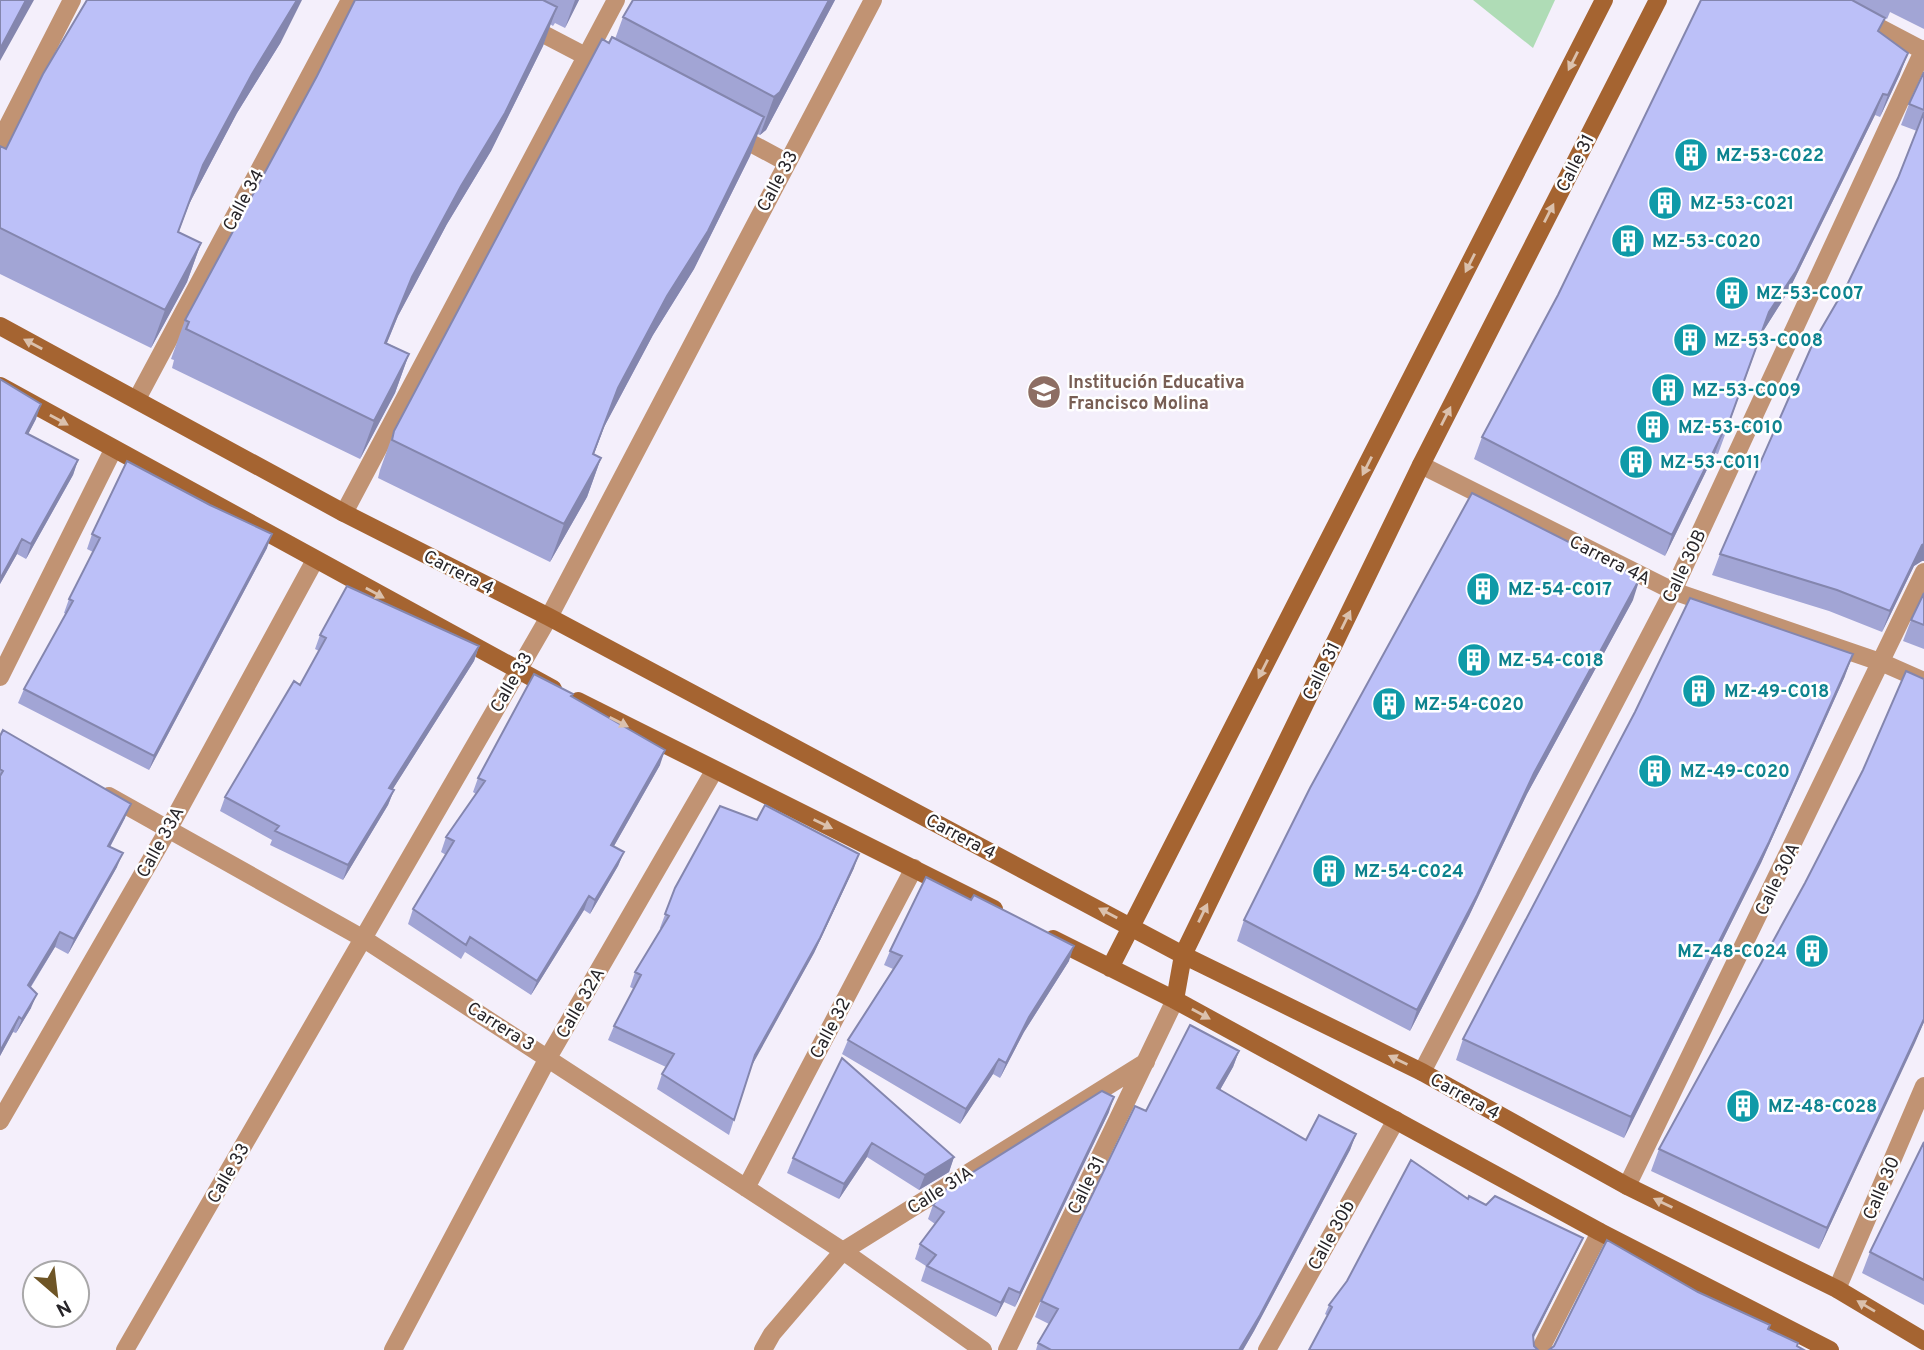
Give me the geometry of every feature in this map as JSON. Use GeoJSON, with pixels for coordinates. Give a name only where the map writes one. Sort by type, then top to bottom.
{"type":"FeatureCollection","features":[{"type":"Feature","properties":{"kind":"main road"},"geometry":{"type":"LineString","coordinates":[[1110,968],[1605,0]]}},
{"type":"Feature","properties":{"kind":"main road","name":"Calle 31"},"geometry":{"type":"LineString","coordinates":[[1175,1000],[1183,955],[1421,465],[1658,0]]}},
{"type":"Feature","properties":{"kind":"main road","name":"Carrera 4"},"geometry":{"type":"LineString","coordinates":[[0,326],[344,513],[549,617],[1183,955],[1422,1072],[1627,1186],[1837,1289],[1924,1341]]}},
{"type":"Feature","properties":{"kind":"main road"},"geometry":{"type":"LineString","coordinates":[[0,386],[517,670],[1012,918]]}},
{"type":"Feature","properties":{"kind":"main road"},"geometry":{"type":"LineString","coordinates":[[1037,931],[1175,1000],[1600,1232],[1818,1347]]}},
{"type":"Feature","properties":{"kind":"street"},"geometry":{"type":"LineString","coordinates":[[0,141],[72,0]]}},
{"type":"Feature","properties":{"kind":"street","name":"Calle 34"},"geometry":{"type":"LineString","coordinates":[[137,399],[350,0]]}},
{"type":"Feature","properties":{"kind":"street"},"geometry":{"type":"LineString","coordinates":[[344,513],[616,0]]}},
{"type":"Feature","properties":{"kind":"street","name":"Calle 33"},"geometry":{"type":"LineString","coordinates":[[125,1350],[549,617],[873,0]]}},
{"type":"Feature","properties":{"kind":"street"},"geometry":{"type":"LineString","coordinates":[[1828,0],[1924,50]]}},
{"type":"Feature","properties":{"kind":"street"},"geometry":{"type":"LineString","coordinates":[[515,19],[609,68]]}},
{"type":"Feature","properties":{"kind":"street","name":"Calle 30B"},"geometry":{"type":"LineString","coordinates":[[1422,1072],[1673,591],[1924,50]]}},
{"type":"Feature","properties":{"kind":"street"},"geometry":{"type":"LineString","coordinates":[[715,125],[786,162]]}},
{"type":"Feature","properties":{"kind":"street"},"geometry":{"type":"LineString","coordinates":[[0,677],[113,450]]}},
{"type":"Feature","properties":{"kind":"street","name":"Carrera 4A"},"geometry":{"type":"LineString","coordinates":[[1421,465],[1673,591],[1883,663],[1924,681]]}},
{"type":"Feature","properties":{"kind":"street","name":"Calle 33A"},"geometry":{"type":"LineString","coordinates":[[0,1121],[168,830],[315,560]]}},
{"type":"Feature","properties":{"kind":"street","name":"Calle 30A"},"geometry":{"type":"LineString","coordinates":[[1627,1186],[1883,663],[1924,572]]}},
{"type":"Feature","properties":{"kind":"street","name":"Calle 32A"},"geometry":{"type":"LineString","coordinates":[[393,1350],[549,1056],[714,771]]}},
{"type":"Feature","properties":{"kind":"street","name":"Carrera 3"},"geometry":{"type":"LineString","coordinates":[[96,788],[364,939],[549,1056],[843,1251],[983,1350]]}},
{"type":"Feature","properties":{"kind":"street","name":"Calle 32"},"geometry":{"type":"LineString","coordinates":[[746,1188],[914,868]]}},
{"type":"Feature","properties":{"kind":"street","name":"Calle 31"},"geometry":{"type":"LineString","coordinates":[[1007,1350],[1175,1000]]}},
{"type":"Feature","properties":{"kind":"street","name":"Calle 31A"},"geometry":{"type":"LineString","coordinates":[[762,1350],[772,1334],[843,1251],[1146,1062]]}},
{"type":"Feature","properties":{"kind":"street","name":"Calle 30"},"geometry":{"type":"LineString","coordinates":[[1837,1289],[1924,1086]]}},
{"type":"Feature","properties":{"kind":"street","name":"Calle 30b"},"geometry":{"type":"LineString","coordinates":[[1267,1350],[1395,1120]]}},
{"type":"Feature","properties":{"kind":"street"},"geometry":{"type":"LineString","coordinates":[[1540,1350],[1600,1232]]}},
{"type":"Feature","properties":{"kind":"green space"},"geometry":{"type":"Polygon","coordinates":[[[1473,0],[1555,0],[1533,48],[1473,0]]]}},
{"type":"Feature","properties":{"kind":"building"},"geometry":{"type":"Polygon","coordinates":[[[0,0],[26,0],[0,49],[0,0]]]}},
{"type":"Feature","properties":{"kind":"building"},"geometry":{"type":"Polygon","coordinates":[[[87,0],[297,0],[252,74],[203,165],[178,232],[201,243],[165,310],[0,228],[0,146],[6,149],[43,74],[87,0]]]}},
{"type":"Feature","properties":{"kind":"building"},"geometry":{"type":"Polygon","coordinates":[[[355,0],[543,0],[557,7],[505,113],[461,186],[412,277],[385,343],[409,354],[374,421],[186,329],[189,322],[185,320],[355,0]]]}},
{"type":"Feature","properties":{"kind":"building"},"geometry":{"type":"Polygon","coordinates":[[[633,0],[829,0],[780,92],[774,97],[623,17],[633,0]]]}},
{"type":"Feature","properties":{"kind":"building"},"geometry":{"type":"Polygon","coordinates":[[[1701,0],[1852,0],[1885,18],[1878,31],[1908,53],[1888,95],[1883,94],[1796,271],[1769,312],[1725,433],[1723,432],[1672,535],[1482,437],[1558,295],[1701,0]]]}},
{"type":"Feature","properties":{"kind":"building"},"geometry":{"type":"Polygon","coordinates":[[[612,37],[764,117],[708,231],[667,296],[618,388],[593,454],[601,458],[564,524],[392,440],[394,431],[602,39],[609,43],[612,37]]]}},
{"type":"Feature","properties":{"kind":"building"},"geometry":{"type":"Polygon","coordinates":[[[1924,72],[1924,110],[1909,104],[1924,72]]]}},
{"type":"Feature","properties":{"kind":"building"},"geometry":{"type":"Polygon","coordinates":[[[1924,112],[1924,544],[1890,611],[1837,590],[1720,554],[1813,343],[1848,283],[1898,178],[1924,112]]]}},
{"type":"Feature","properties":{"kind":"building"},"geometry":{"type":"Polygon","coordinates":[[[0,379],[41,404],[26,433],[78,460],[31,544],[22,539],[0,579],[0,379]]]}},
{"type":"Feature","properties":{"kind":"building"},"geometry":{"type":"Polygon","coordinates":[[[127,461],[272,534],[154,756],[24,689],[73,601],[69,599],[100,538],[92,534],[127,461]]]}},
{"type":"Feature","properties":{"kind":"building"},"geometry":{"type":"Polygon","coordinates":[[[1472,493],[1640,578],[1534,773],[1477,895],[1417,1010],[1244,920],[1310,788],[1472,493]]]}},
{"type":"Feature","properties":{"kind":"building"},"geometry":{"type":"Polygon","coordinates":[[[347,586],[479,646],[389,788],[394,790],[348,865],[275,831],[279,826],[225,797],[294,681],[300,685],[326,638],[320,635],[347,586]]]}},
{"type":"Feature","properties":{"kind":"building"},"geometry":{"type":"Polygon","coordinates":[[[1924,593],[1924,625],[1911,620],[1924,593]]]}},
{"type":"Feature","properties":{"kind":"building"},"geometry":{"type":"Polygon","coordinates":[[[1690,598],[1853,654],[1769,842],[1631,1117],[1463,1039],[1635,712],[1690,598]]]}},
{"type":"Feature","properties":{"kind":"building"},"geometry":{"type":"Polygon","coordinates":[[[1906,671],[1924,679],[1924,1019],[1827,1228],[1659,1149],[1805,883],[1863,770],[1906,671]]]}},
{"type":"Feature","properties":{"kind":"building"},"geometry":{"type":"Polygon","coordinates":[[[534,674],[573,694],[571,696],[665,750],[611,845],[624,852],[595,900],[589,896],[537,981],[470,937],[466,945],[413,909],[454,841],[446,837],[485,781],[478,778],[534,674]]]}},
{"type":"Feature","properties":{"kind":"building"},"geometry":{"type":"Polygon","coordinates":[[[3,730],[131,804],[108,846],[123,853],[74,939],[60,932],[28,985],[37,994],[22,1019],[19,1017],[0,1051],[0,776],[3,771],[0,769],[0,736],[3,730]]]}},
{"type":"Feature","properties":{"kind":"building"},"geometry":{"type":"Polygon","coordinates":[[[765,805],[859,854],[820,938],[755,1055],[734,1120],[662,1074],[674,1054],[614,1026],[641,975],[635,972],[669,916],[665,914],[675,888],[720,806],[757,820],[765,805]]]}},
{"type":"Feature","properties":{"kind":"building"},"geometry":{"type":"Polygon","coordinates":[[[926,877],[971,900],[974,895],[1074,946],[1029,1017],[1006,1063],[999,1059],[966,1109],[848,1040],[902,956],[890,951],[926,877]]]}},
{"type":"Feature","properties":{"kind":"building"},"geometry":{"type":"Polygon","coordinates":[[[1190,1025],[1239,1051],[1217,1088],[1306,1140],[1319,1115],[1356,1134],[1239,1350],[1051,1350],[1038,1343],[1058,1309],[1041,1301],[1135,1106],[1146,1111],[1190,1025]]]}},
{"type":"Feature","properties":{"kind":"building"},"geometry":{"type":"Polygon","coordinates":[[[842,1058],[954,1157],[925,1175],[872,1143],[844,1184],[793,1158],[842,1058]]]}},
{"type":"Feature","properties":{"kind":"building"},"geometry":{"type":"Polygon","coordinates":[[[1102,1091],[1114,1097],[1020,1293],[1009,1288],[1001,1303],[927,1266],[936,1255],[920,1244],[944,1212],[933,1205],[946,1189],[1102,1091]]]}},
{"type":"Feature","properties":{"kind":"building"},"geometry":{"type":"Polygon","coordinates":[[[1924,1142],[1924,1280],[1870,1252],[1924,1142]]]}},
{"type":"Feature","properties":{"kind":"building"},"geometry":{"type":"Polygon","coordinates":[[[1411,1160],[1468,1199],[1469,1196],[1486,1205],[1495,1196],[1583,1238],[1533,1335],[1534,1346],[1538,1350],[1309,1350],[1332,1307],[1329,1305],[1347,1281],[1411,1160]]]}},
{"type":"Feature","properties":{"kind":"building"},"geometry":{"type":"Polygon","coordinates":[[[1607,1240],[1698,1292],[1770,1325],[1768,1329],[1798,1343],[1797,1346],[1804,1350],[1549,1350],[1554,1346],[1607,1240]]]}},
{"type":"Feature","properties":{"kind":"place","name":"MZ-53-C022"},"geometry":{"type":"Point","coordinates":[1691,155]}},
{"type":"Feature","properties":{"kind":"place","name":"MZ-53-C021"},"geometry":{"type":"Point","coordinates":[1665,203]}},
{"type":"Feature","properties":{"kind":"place","name":"MZ-53-C020"},"geometry":{"type":"Point","coordinates":[1628,241]}},
{"type":"Feature","properties":{"kind":"place","name":"MZ-53-C007"},"geometry":{"type":"Point","coordinates":[1732,293]}},
{"type":"Feature","properties":{"kind":"place","name":"MZ-53-C008"},"geometry":{"type":"Point","coordinates":[1690,340]}},
{"type":"Feature","properties":{"kind":"place","name":"MZ-53-C009"},"geometry":{"type":"Point","coordinates":[1668,390]}},
{"type":"Feature","properties":{"kind":"place","name":"Institución Educativa Francisco Molina"},"geometry":{"type":"Point","coordinates":[1044,392]}},
{"type":"Feature","properties":{"kind":"place","name":"MZ-53-C010"},"geometry":{"type":"Point","coordinates":[1653,427]}},
{"type":"Feature","properties":{"kind":"place","name":"MZ-53-C011"},"geometry":{"type":"Point","coordinates":[1636,462]}},
{"type":"Feature","properties":{"kind":"place","name":"MZ-54-C017"},"geometry":{"type":"Point","coordinates":[1483,589]}},
{"type":"Feature","properties":{"kind":"place","name":"MZ-54-C018"},"geometry":{"type":"Point","coordinates":[1474,660]}},
{"type":"Feature","properties":{"kind":"place","name":"MZ-49-C018"},"geometry":{"type":"Point","coordinates":[1699,691]}},
{"type":"Feature","properties":{"kind":"place","name":"MZ-54-C020"},"geometry":{"type":"Point","coordinates":[1389,704]}},
{"type":"Feature","properties":{"kind":"place","name":"MZ-49-C020"},"geometry":{"type":"Point","coordinates":[1655,771]}},
{"type":"Feature","properties":{"kind":"place","name":"MZ-54-C024"},"geometry":{"type":"Point","coordinates":[1329,871]}},
{"type":"Feature","properties":{"kind":"place","name":"MZ-48-C024"},"geometry":{"type":"Point","coordinates":[1812,951]}},
{"type":"Feature","properties":{"kind":"place","name":"MZ-48-C028"},"geometry":{"type":"Point","coordinates":[1743,1106]}}]}
